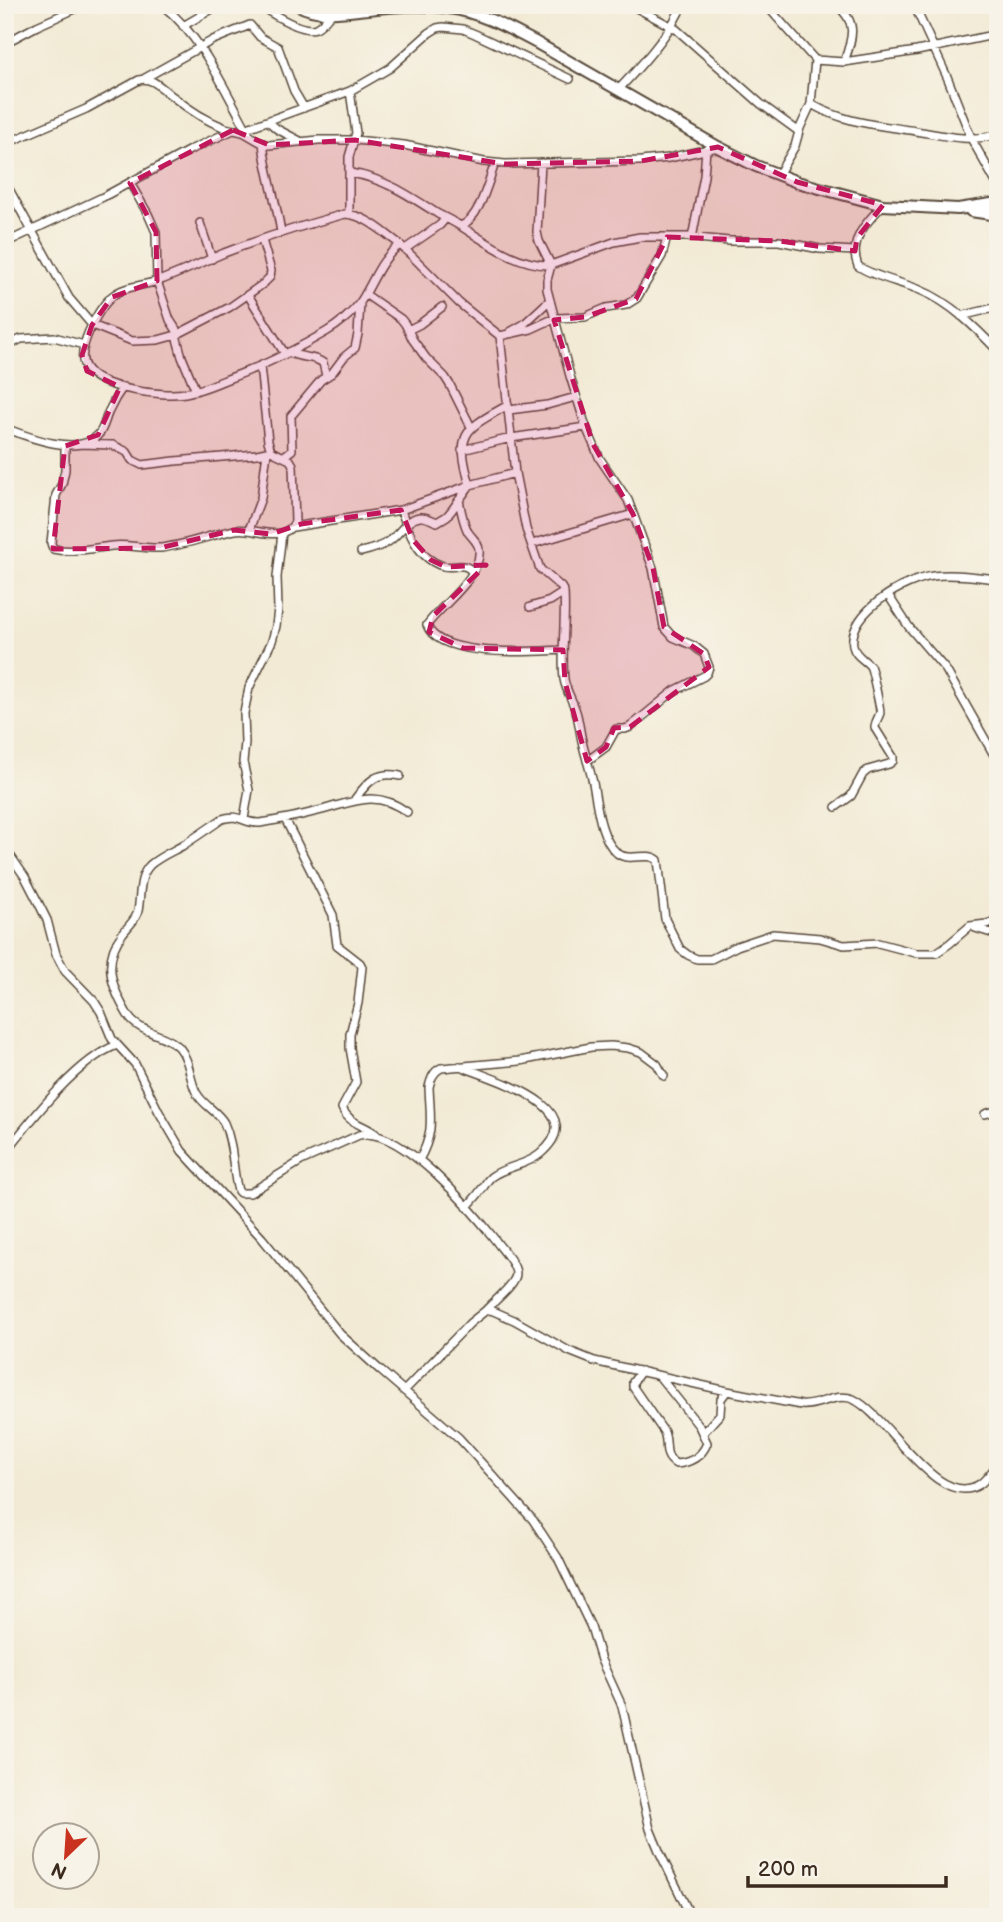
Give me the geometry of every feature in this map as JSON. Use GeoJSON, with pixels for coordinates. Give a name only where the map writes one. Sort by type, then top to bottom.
{"type":"FeatureCollection","features":[{"type":"Feature","properties":{"kind":"main road"},"geometry":{"type":"LineString","coordinates":[[298,5],[311,12],[452,7],[507,27],[718,147],[778,175],[883,205],[958,209],[998,215]]}},
{"type":"Feature","properties":{"kind":"main road"},"geometry":{"type":"LineString","coordinates":[[958,209],[998,203]]}},
{"type":"Feature","properties":{"kind":"street"},"geometry":{"type":"LineString","coordinates":[[5,43],[84,5]]}},
{"type":"Feature","properties":{"kind":"street"},"geometry":{"type":"LineString","coordinates":[[162,5],[199,47],[242,132]]}},
{"type":"Feature","properties":{"kind":"street"},"geometry":{"type":"LineString","coordinates":[[183,26],[219,5]]}},
{"type":"Feature","properties":{"kind":"street"},"geometry":{"type":"LineString","coordinates":[[259,5],[277,17],[309,29],[322,24],[332,12]]}},
{"type":"Feature","properties":{"kind":"street"},"geometry":{"type":"LineString","coordinates":[[631,5],[671,25],[726,75],[798,131]]}},
{"type":"Feature","properties":{"kind":"street"},"geometry":{"type":"LineString","coordinates":[[619,89],[653,50],[682,5]]}},
{"type":"Feature","properties":{"kind":"street"},"geometry":{"type":"LineString","coordinates":[[766,5],[815,60],[844,62],[891,56],[998,34]]}},
{"type":"Feature","properties":{"kind":"street"},"geometry":{"type":"LineString","coordinates":[[836,5],[846,14],[852,26],[852,41],[844,62]]}},
{"type":"Feature","properties":{"kind":"street"},"geometry":{"type":"LineString","coordinates":[[914,5],[972,140],[998,186]]}},
{"type":"Feature","properties":{"kind":"street"},"geometry":{"type":"LineString","coordinates":[[5,144],[86,109],[199,47],[246,26],[251,26],[260,37],[278,47],[294,91],[304,108]]}},
{"type":"Feature","properties":{"kind":"street"},"geometry":{"type":"LineString","coordinates":[[5,243],[130,183],[190,150],[350,91],[377,76],[406,55],[432,31],[443,27],[463,29],[570,79]]}},
{"type":"Feature","properties":{"kind":"street"},"geometry":{"type":"LineString","coordinates":[[778,175],[795,146],[798,131],[811,104],[815,60]]}},
{"type":"Feature","properties":{"kind":"street"},"geometry":{"type":"LineString","coordinates":[[145,78],[207,119],[263,143],[279,145],[355,140],[404,145],[495,163],[641,161],[718,147]]}},
{"type":"Feature","properties":{"kind":"street"},"geometry":{"type":"LineString","coordinates":[[349,214],[349,157],[355,140],[350,91]]}},
{"type":"Feature","properties":{"kind":"street"},"geometry":{"type":"LineString","coordinates":[[811,104],[856,122],[972,140],[998,135]]}},
{"type":"Feature","properties":{"kind":"street"},"geometry":{"type":"LineString","coordinates":[[268,121],[301,142]]}},
{"type":"Feature","properties":{"kind":"street"},"geometry":{"type":"LineString","coordinates":[[263,143],[281,233]]}},
{"type":"Feature","properties":{"kind":"street"},"geometry":{"type":"LineString","coordinates":[[692,238],[704,176],[706,149]]}},
{"type":"Feature","properties":{"kind":"street"},"geometry":{"type":"LineString","coordinates":[[461,226],[469,222],[477,210],[495,163]]}},
{"type":"Feature","properties":{"kind":"street"},"geometry":{"type":"LineString","coordinates":[[541,163],[538,239],[551,265],[547,283],[550,300],[576,397],[597,452],[623,490],[633,513],[653,568],[664,627],[673,637],[694,646],[704,654],[709,667],[704,676],[674,691],[630,727],[617,729],[606,747],[587,761]]}},
{"type":"Feature","properties":{"kind":"street"},"geometry":{"type":"LineString","coordinates":[[350,173],[371,177],[397,187],[485,243],[514,257],[537,264],[551,265],[624,239],[667,237],[729,241],[779,240],[820,249],[855,251]]}},
{"type":"Feature","properties":{"kind":"street"},"geometry":{"type":"LineString","coordinates":[[5,182],[69,298],[92,325],[132,341],[158,340],[178,335],[230,307],[263,284],[270,277],[271,271],[262,240]]}},
{"type":"Feature","properties":{"kind":"street"},"geometry":{"type":"LineString","coordinates":[[130,183],[156,232],[157,281],[196,391]]}},
{"type":"Feature","properties":{"kind":"street"},"geometry":{"type":"LineString","coordinates":[[883,205],[857,237],[857,265],[863,270],[930,294],[961,316],[998,351]]}},
{"type":"Feature","properties":{"kind":"street"},"geometry":{"type":"LineString","coordinates":[[446,218],[440,225],[402,247],[386,257],[360,303],[328,331],[260,366],[196,391],[175,394],[135,391],[123,387],[93,375],[87,371],[82,361],[84,345],[92,325],[111,297],[127,288],[157,281],[281,233],[349,214],[371,223],[402,247],[459,303],[502,336],[520,503],[540,569],[564,592],[562,650],[565,682],[577,713],[598,815],[615,852],[630,858],[653,857],[658,860],[665,919],[680,948],[697,959],[711,959],[737,946],[773,934],[782,934],[820,938],[844,944],[878,943],[916,953],[936,953],[970,926],[998,920]]}},
{"type":"Feature","properties":{"kind":"street"},"geometry":{"type":"LineString","coordinates":[[200,223],[212,259]]}},
{"type":"Feature","properties":{"kind":"street"},"geometry":{"type":"LineString","coordinates":[[502,336],[531,329],[555,318],[585,317],[606,308],[626,305],[636,299],[662,256],[667,237]]}},
{"type":"Feature","properties":{"kind":"street"},"geometry":{"type":"LineString","coordinates":[[365,294],[401,318],[431,363],[445,377],[471,427]]}},
{"type":"Feature","properties":{"kind":"street"},"geometry":{"type":"LineString","coordinates":[[248,295],[287,353],[319,359],[323,363],[326,376]]}},
{"type":"Feature","properties":{"kind":"street"},"geometry":{"type":"LineString","coordinates":[[502,336],[521,326],[550,300]]}},
{"type":"Feature","properties":{"kind":"street"},"geometry":{"type":"LineString","coordinates":[[284,456],[292,450],[291,416],[357,344],[360,303]]}},
{"type":"Feature","properties":{"kind":"street"},"geometry":{"type":"LineString","coordinates":[[408,330],[442,306]]}},
{"type":"Feature","properties":{"kind":"street"},"geometry":{"type":"LineString","coordinates":[[961,316],[998,307]]}},
{"type":"Feature","properties":{"kind":"street"},"geometry":{"type":"LineString","coordinates":[[5,347],[21,339],[54,337],[84,345]]}},
{"type":"Feature","properties":{"kind":"street"},"geometry":{"type":"LineString","coordinates":[[249,530],[261,498],[269,451],[260,366]]}},
{"type":"Feature","properties":{"kind":"street"},"geometry":{"type":"LineString","coordinates":[[5,428],[65,446],[91,442],[98,435],[123,387]]}},
{"type":"Feature","properties":{"kind":"street"},"geometry":{"type":"LineString","coordinates":[[361,552],[382,546],[418,517],[425,516],[437,522],[452,510],[470,485],[462,450],[471,427],[508,407],[539,407],[576,397]]}},
{"type":"Feature","properties":{"kind":"street"},"geometry":{"type":"LineString","coordinates":[[462,450],[511,438],[586,426]]}},
{"type":"Feature","properties":{"kind":"street"},"geometry":{"type":"LineString","coordinates":[[81,444],[113,445],[127,452],[132,460],[142,466],[269,451],[284,456],[293,465],[293,527]]}},
{"type":"Feature","properties":{"kind":"street"},"geometry":{"type":"LineString","coordinates":[[65,446],[63,479],[55,498],[51,543],[53,549],[121,546],[160,548],[234,530],[282,533],[293,527],[401,510],[470,485],[515,473]]}},
{"type":"Feature","properties":{"kind":"street"},"geometry":{"type":"LineString","coordinates":[[459,500],[464,523],[480,553],[473,573],[426,625],[429,632],[438,639],[463,648],[562,650]]}},
{"type":"Feature","properties":{"kind":"street"},"geometry":{"type":"LineString","coordinates":[[401,510],[419,550],[440,565],[465,565],[473,573]]}},
{"type":"Feature","properties":{"kind":"street"},"geometry":{"type":"LineString","coordinates":[[532,544],[633,513]]}},
{"type":"Feature","properties":{"kind":"street"},"geometry":{"type":"LineString","coordinates":[[244,819],[249,790],[243,762],[244,713],[249,688],[272,641],[276,626],[277,577],[282,533]]}},
{"type":"Feature","properties":{"kind":"street"},"geometry":{"type":"LineString","coordinates":[[836,807],[851,796],[863,774],[893,761],[892,753],[875,729],[880,708],[875,694],[874,675],[853,645],[856,626],[861,618],[874,604],[888,595],[929,576],[998,579]]}},
{"type":"Feature","properties":{"kind":"street"},"geometry":{"type":"LineString","coordinates":[[530,607],[550,601],[564,592]]}},
{"type":"Feature","properties":{"kind":"street"},"geometry":{"type":"LineString","coordinates":[[888,595],[909,627],[946,670],[998,762]]}},
{"type":"Feature","properties":{"kind":"street"},"geometry":{"type":"LineString","coordinates":[[355,799],[372,779],[391,774],[400,776]]}},
{"type":"Feature","properties":{"kind":"street"},"geometry":{"type":"LineString","coordinates":[[377,1135],[359,1135],[301,1161],[250,1193],[240,1193],[225,1125],[199,1097],[180,1048],[131,1020],[114,989],[110,969],[113,951],[122,933],[135,919],[142,880],[147,869],[222,819],[244,819],[253,824],[325,810],[355,799],[381,799],[407,812]]}},
{"type":"Feature","properties":{"kind":"street"},"geometry":{"type":"LineString","coordinates":[[285,819],[333,915],[337,945],[360,962],[362,967],[358,1003],[350,1034],[356,1082],[344,1103],[344,1112],[351,1121],[372,1130],[419,1160],[467,1207],[494,1238],[516,1270],[516,1277],[511,1284],[404,1391]]}},
{"type":"Feature","properties":{"kind":"street"},"geometry":{"type":"LineString","coordinates":[[5,848],[25,877],[43,911],[56,954],[65,971],[94,1002],[112,1039],[135,1064],[182,1151],[262,1238],[340,1334],[459,1438],[490,1471],[533,1520],[558,1558],[591,1627],[601,1660],[622,1706],[650,1829],[691,1917]]}},
{"type":"Feature","properties":{"kind":"street"},"geometry":{"type":"LineString","coordinates":[[970,926],[998,935]]}},
{"type":"Feature","properties":{"kind":"street"},"geometry":{"type":"LineString","coordinates":[[5,1153],[76,1073],[102,1052],[117,1045]]}},
{"type":"Feature","properties":{"kind":"street"},"geometry":{"type":"LineString","coordinates":[[419,1160],[431,1128],[429,1087],[432,1076],[440,1068],[520,1061],[591,1047],[611,1046],[641,1052],[657,1064],[664,1076]]}},
{"type":"Feature","properties":{"kind":"street"},"geometry":{"type":"LineString","coordinates":[[459,1066],[533,1098],[554,1114],[557,1122],[553,1138],[540,1154],[492,1176],[467,1207]]}},
{"type":"Feature","properties":{"kind":"street"},"geometry":{"type":"LineString","coordinates":[[985,1114],[998,1110]]}},
{"type":"Feature","properties":{"kind":"street"},"geometry":{"type":"LineString","coordinates":[[485,1311],[491,1310],[514,1320],[583,1357],[603,1364],[807,1406],[844,1397],[854,1400],[882,1422],[928,1473],[940,1482],[952,1486],[963,1489],[979,1484],[998,1464]]}},
{"type":"Feature","properties":{"kind":"street"},"geometry":{"type":"LineString","coordinates":[[641,1371],[632,1384],[666,1436],[667,1455],[676,1464],[691,1461],[705,1448],[703,1433],[659,1375]]}},
{"type":"Feature","properties":{"kind":"street"},"geometry":{"type":"LineString","coordinates":[[703,1433],[720,1413],[721,1399],[727,1391]]}},
{"type":"Feature","properties":{"kind":"highlighted area"},"geometry":{"type":"Polygon","coordinates":[[[233,130],[269,145],[355,140],[505,164],[641,161],[718,147],[797,182],[883,205],[857,238],[855,251],[779,241],[667,237],[636,299],[585,317],[554,320],[593,444],[633,514],[653,568],[664,627],[704,654],[709,667],[630,727],[614,728],[606,747],[587,761],[565,682],[563,650],[463,648],[429,632],[433,616],[486,565],[446,567],[431,560],[413,540],[401,510],[301,524],[271,534],[234,530],[160,548],[53,549],[65,446],[98,435],[120,387],[87,371],[82,355],[92,325],[112,297],[157,281],[156,232],[130,183],[233,130]]]}}]}
